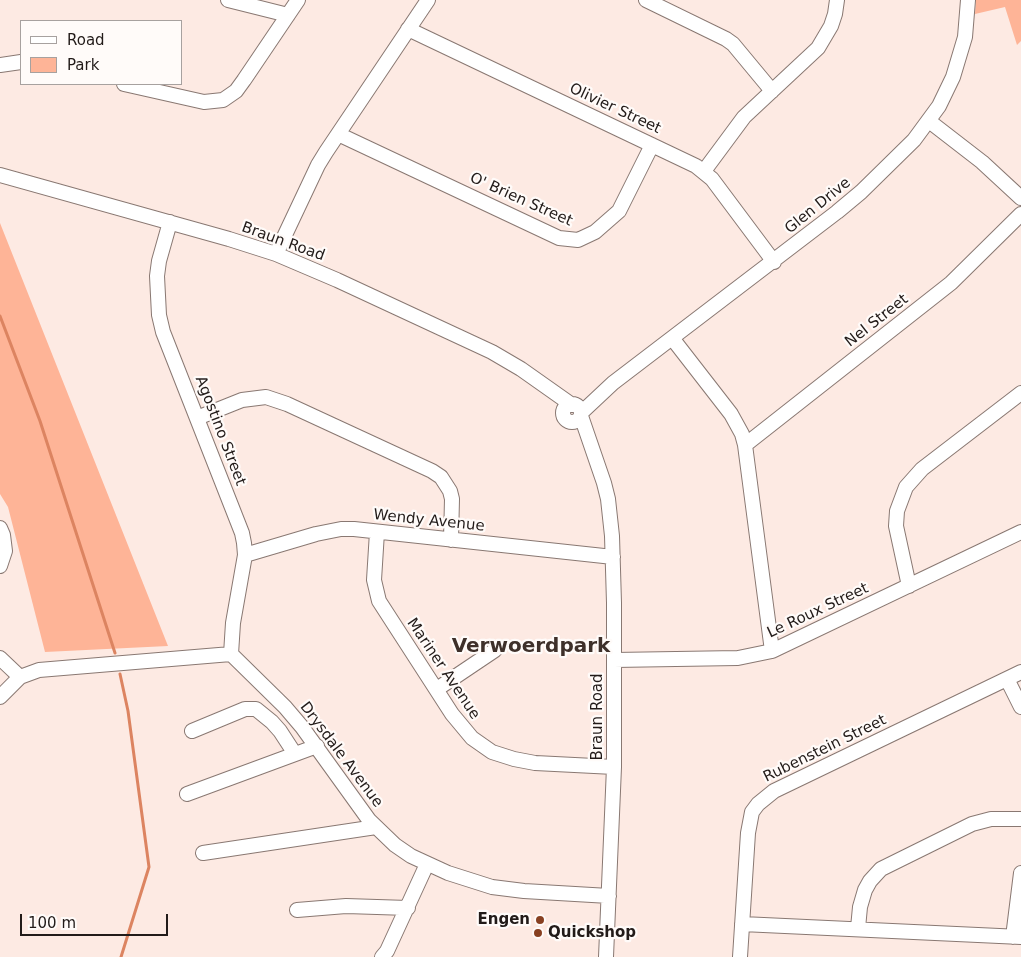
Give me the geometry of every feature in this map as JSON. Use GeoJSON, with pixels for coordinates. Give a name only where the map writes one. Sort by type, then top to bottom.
{"type":"FeatureCollection","features":[{"type":"Feature","properties":{"kind":"street"},"geometry":{"type":"LineString","coordinates":[[228,0],[288,16]]}},
{"type":"Feature","properties":{"kind":"street"},"geometry":{"type":"LineString","coordinates":[[128,85],[204,102],[223,100],[240,86],[298,0]]}},
{"type":"Feature","properties":{"kind":"street"},"geometry":{"type":"LineString","coordinates":[[276,254],[318,165],[428,0]]}},
{"type":"Feature","properties":{"kind":"street"},"geometry":{"type":"LineString","coordinates":[[646,0],[733,44],[772,91]]}},
{"type":"Feature","properties":{"kind":"street"},"geometry":{"type":"LineString","coordinates":[[704,171],[739,124],[818,48],[831,26],[837,0]]}},
{"type":"Feature","properties":{"kind":"street","name":"Glen Drive"},"geometry":{"type":"LineString","coordinates":[[574,412],[838,212],[914,140],[930,121],[947,91],[960,59],[965,37],[968,0]]}},
{"type":"Feature","properties":{"kind":"street","name":"Olivier Street"},"geometry":{"type":"LineString","coordinates":[[408,29],[704,171],[774,262]]}},
{"type":"Feature","properties":{"kind":"street"},"geometry":{"type":"LineString","coordinates":[[0,65],[20,62]]}},
{"type":"Feature","properties":{"kind":"street"},"geometry":{"type":"LineString","coordinates":[[930,121],[982,162],[1021,198]]}},
{"type":"Feature","properties":{"kind":"street","name":"O' Brien Street"},"geometry":{"type":"LineString","coordinates":[[338,134],[558,238],[578,240],[595,232],[619,211],[652,145]]}},
{"type":"Feature","properties":{"kind":"street","name":"Braun Road"},"geometry":{"type":"LineString","coordinates":[[0,175],[170,222],[276,254],[337,280],[492,352],[521,369],[574,412],[604,483],[608,499],[613,557],[614,767],[606,957]]}},
{"type":"Feature","properties":{"kind":"street","name":"Nel Street"},"geometry":{"type":"LineString","coordinates":[[745,445],[951,283],[1021,214]]}},
{"type":"Feature","properties":{"kind":"street","name":"Agostino Street"},"geometry":{"type":"LineString","coordinates":[[170,222],[159,261],[157,276],[157,302],[163,332],[242,533],[245,555],[233,623],[231,654]]}},
{"type":"Feature","properties":{"kind":"street"},"geometry":{"type":"LineString","coordinates":[[672,338],[731,414],[740,430],[745,445],[772,651]]}},
{"type":"Feature","properties":{"kind":"street"},"geometry":{"type":"LineString","coordinates":[[909,586],[896,526],[897,512],[906,487],[922,469],[1021,393]]}},
{"type":"Feature","properties":{"kind":"street"},"geometry":{"type":"LineString","coordinates":[[197,418],[242,400],[259,396],[266,397],[287,404],[432,471],[441,477],[450,491],[452,499],[451,540]]}},
{"type":"Feature","properties":{"kind":"street"},"geometry":{"type":"LineString","coordinates":[[0,528],[5,551],[0,566]]}},
{"type":"Feature","properties":{"kind":"street","name":"Wendy Avenue"},"geometry":{"type":"LineString","coordinates":[[245,555],[316,534],[341,529],[613,557]]}},
{"type":"Feature","properties":{"kind":"street","name":"Mariner Avenue"},"geometry":{"type":"LineString","coordinates":[[377,532],[374,580],[378,601],[465,731],[478,744],[492,752],[535,763],[614,767]]}},
{"type":"Feature","properties":{"kind":"street","name":"Le Roux Street"},"geometry":{"type":"LineString","coordinates":[[614,660],[738,658],[772,651],[1021,532]]}},
{"type":"Feature","properties":{"kind":"street"},"geometry":{"type":"LineString","coordinates":[[437,689],[495,650]]}},
{"type":"Feature","properties":{"kind":"street"},"geometry":{"type":"LineString","coordinates":[[0,697],[20,677],[39,670],[231,654]]}},
{"type":"Feature","properties":{"kind":"street","name":"Drysdale Avenue"},"geometry":{"type":"LineString","coordinates":[[231,654],[285,707],[317,746],[357,804],[376,827],[395,845],[427,864],[471,882],[524,891],[609,896]]}},
{"type":"Feature","properties":{"kind":"street"},"geometry":{"type":"LineString","coordinates":[[0,658],[20,677]]}},
{"type":"Feature","properties":{"kind":"street","name":"Rubenstein Street"},"geometry":{"type":"LineString","coordinates":[[740,957],[749,821],[752,812],[764,798],[1021,672]]}},
{"type":"Feature","properties":{"kind":"street"},"geometry":{"type":"LineString","coordinates":[[1007,679],[1021,707]]}},
{"type":"Feature","properties":{"kind":"street"},"geometry":{"type":"LineString","coordinates":[[192,731],[245,709],[256,709],[280,731],[295,754]]}},
{"type":"Feature","properties":{"kind":"street"},"geometry":{"type":"LineString","coordinates":[[187,794],[317,746]]}},
{"type":"Feature","properties":{"kind":"street"},"geometry":{"type":"LineString","coordinates":[[858,928],[860,907],[865,890],[881,869],[972,824],[991,819],[1021,819]]}},
{"type":"Feature","properties":{"kind":"street"},"geometry":{"type":"LineString","coordinates":[[203,853],[376,827]]}},
{"type":"Feature","properties":{"kind":"street"},"geometry":{"type":"LineString","coordinates":[[382,957],[387,951],[408,908],[427,864]]}},
{"type":"Feature","properties":{"kind":"street"},"geometry":{"type":"LineString","coordinates":[[742,924],[1017,937],[1021,873]]}},
{"type":"Feature","properties":{"kind":"street"},"geometry":{"type":"LineString","coordinates":[[297,910],[346,906],[408,908]]}},
{"type":"Feature","properties":{"kind":"green space"},"geometry":{"type":"Polygon","coordinates":[[[976,0],[1021,0],[1021,41],[1017,45],[1005,7],[975,14],[976,0]]]}},
{"type":"Feature","properties":{"kind":"green space"},"geometry":{"type":"Polygon","coordinates":[[[0,223],[168,646],[45,652],[8,507],[0,494],[0,223]]]}},
{"type":"Feature","properties":{"kind":"waterway"},"geometry":{"type":"LineString","coordinates":[[0,316],[40,421],[115,653]]}},
{"type":"Feature","properties":{"kind":"waterway"},"geometry":{"type":"LineString","coordinates":[[120,674],[128,711],[149,867],[121,957]]}},
{"type":"Feature","properties":{"kind":"place","name":"Engen"},"geometry":{"type":"Point","coordinates":[540,920]}},
{"type":"Feature","properties":{"kind":"place","name":"Quickshop"},"geometry":{"type":"Point","coordinates":[538,933]}},
{"type":"Feature","properties":{"kind":"district","name":"Verwoerdpark"},"geometry":{"type":"Point","coordinates":[531,647]}}]}
